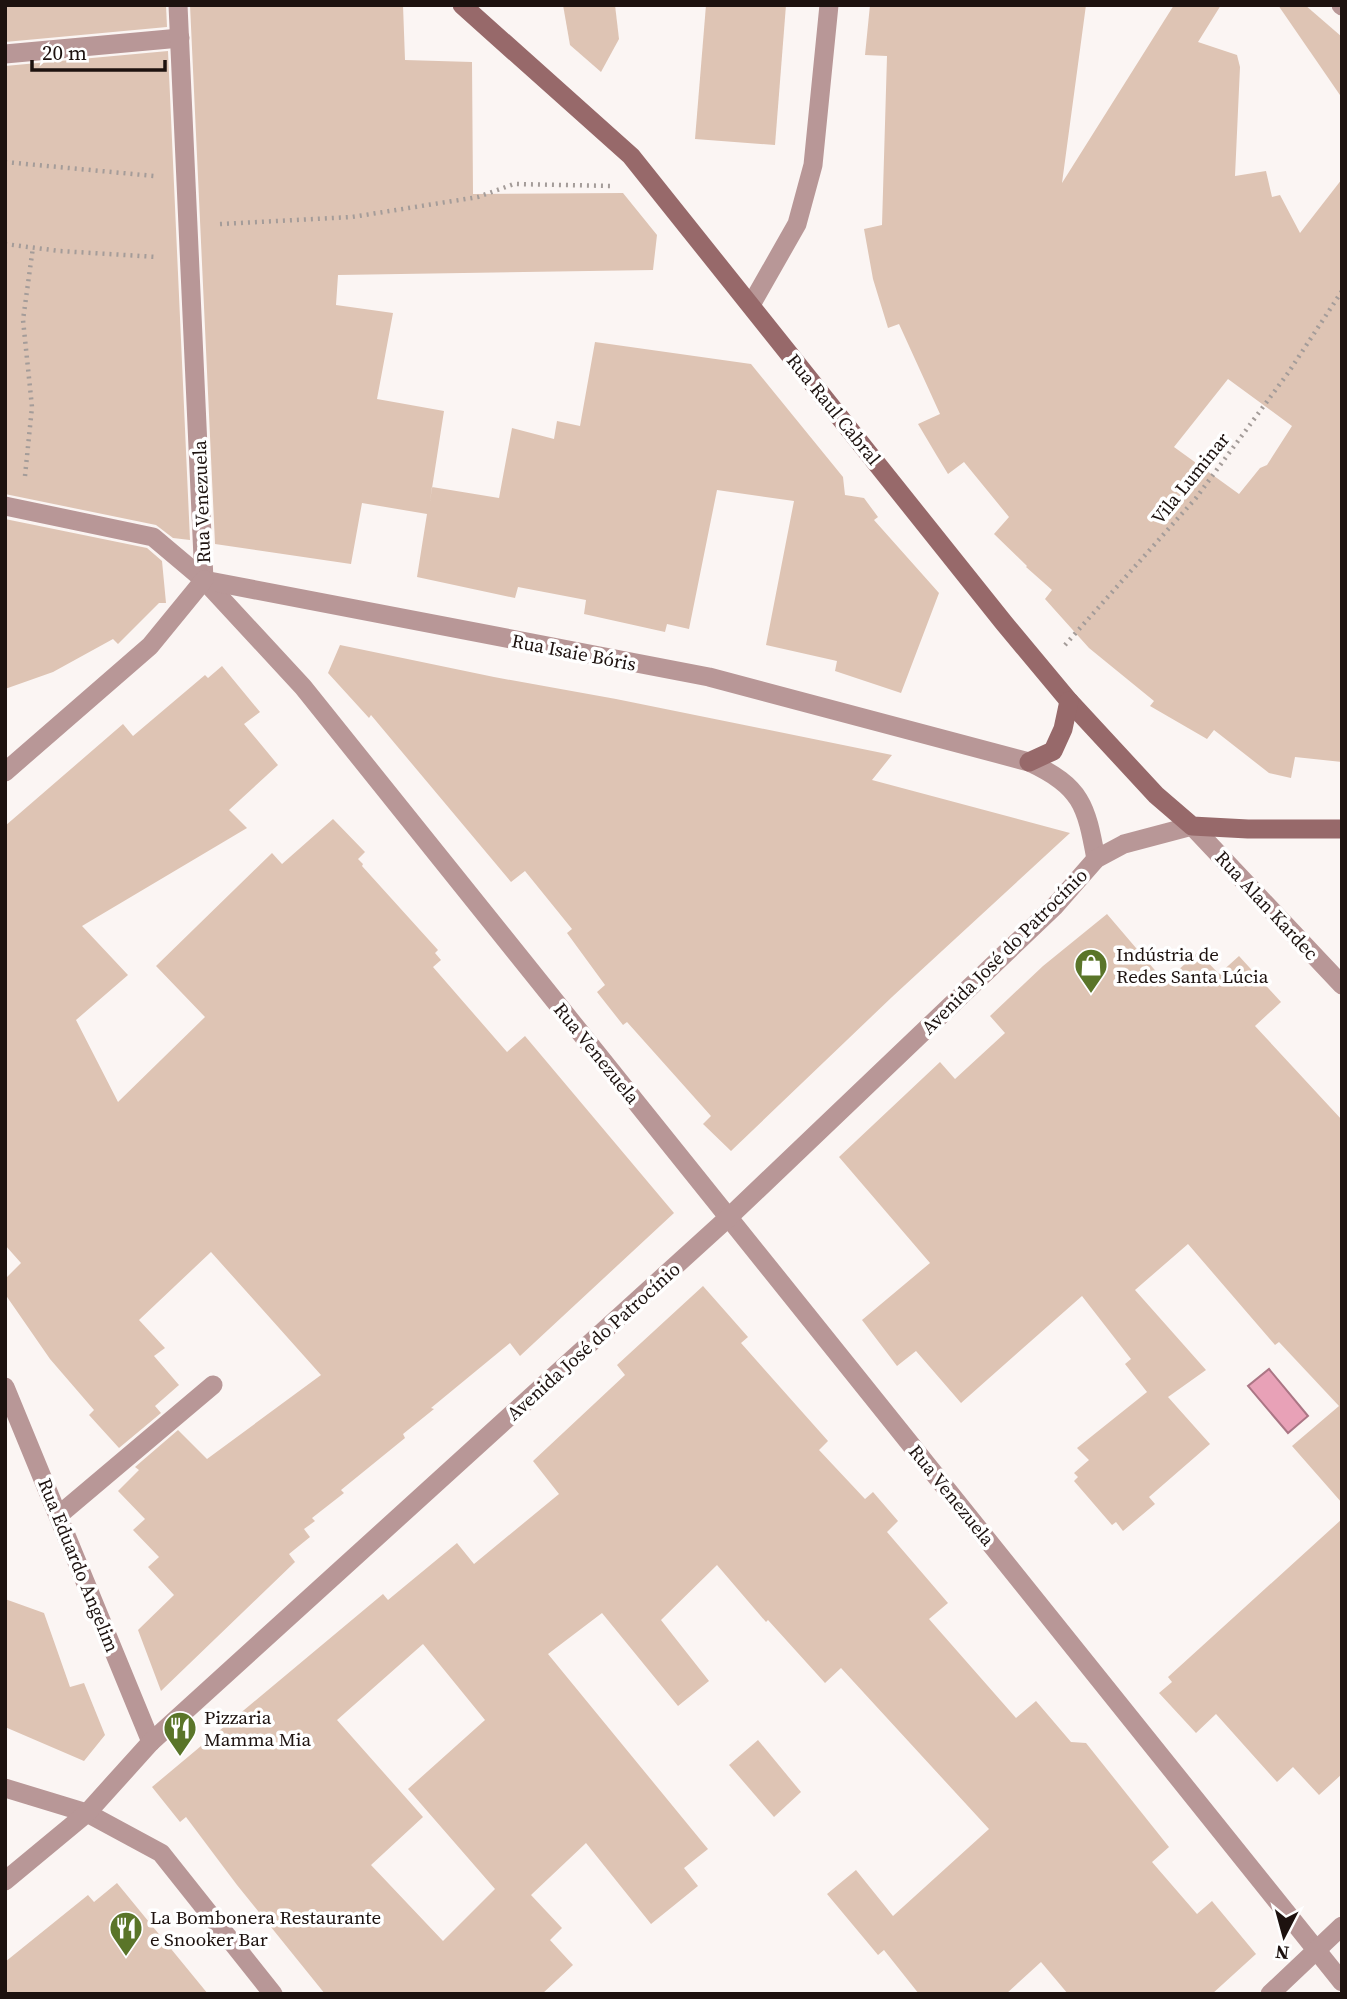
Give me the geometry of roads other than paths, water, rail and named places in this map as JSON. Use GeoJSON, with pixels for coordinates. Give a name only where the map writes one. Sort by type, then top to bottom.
{"type":"FeatureCollection","features":[{"type":"Feature","properties":{"kind":"main road","name":"Rua Raul Cabral"},"geometry":{"type":"LineString","coordinates":[[462,5],[631,156],[1043,670],[1156,795],[1192,826]]}},
{"type":"Feature","properties":{"kind":"main road"},"geometry":{"type":"LineString","coordinates":[[1029,762],[1053,751],[1063,729],[1069,701]]}},
{"type":"Feature","properties":{"kind":"main road"},"geometry":{"type":"LineString","coordinates":[[1192,826],[1342,829]]}},
{"type":"Feature","properties":{"kind":"street","name":"Rua Venezuela"},"geometry":{"type":"LineString","coordinates":[[178,5],[204,580],[303,687],[1342,1982]]}},
{"type":"Feature","properties":{"kind":"street"},"geometry":{"type":"LineString","coordinates":[[751,305],[797,224],[813,165],[829,5]]}},
{"type":"Feature","properties":{"kind":"street"},"geometry":{"type":"LineString","coordinates":[[5,54],[180,38]]}},
{"type":"Feature","properties":{"kind":"street","name":"Rua Isaie Bóris"},"geometry":{"type":"LineString","coordinates":[[13,508],[153,537],[204,580],[709,677],[1029,762],[1056,775],[1077,794],[1088,816],[1096,859]]}},
{"type":"Feature","properties":{"kind":"street"},"geometry":{"type":"LineString","coordinates":[[5,772],[150,646],[204,580]]}},
{"type":"Feature","properties":{"kind":"street","name":"Avenida José do Patrocínio"},"geometry":{"type":"LineString","coordinates":[[5,1881],[87,1813],[151,1742],[729,1217],[1054,906],[1096,859],[1124,844],[1192,826]]}},
{"type":"Feature","properties":{"kind":"street","name":"Rua Alan Kardec"},"geometry":{"type":"LineString","coordinates":[[1192,826],[1342,985]]}},
{"type":"Feature","properties":{"kind":"street"},"geometry":{"type":"LineString","coordinates":[[59,1516],[213,1385]]}},
{"type":"Feature","properties":{"kind":"street","name":"Rua Eduardo Angelim"},"geometry":{"type":"LineString","coordinates":[[5,1387],[151,1742]]}},
{"type":"Feature","properties":{"kind":"street"},"geometry":{"type":"LineString","coordinates":[[5,1788],[87,1813],[161,1853],[273,1994]]}},
{"type":"Feature","properties":{"kind":"street"},"geometry":{"type":"LineString","coordinates":[[1270,1994],[1342,1926]]}},
{"type":"Feature","properties":{"kind":"place","name":"Indústria de Redes Santa Lúcia"},"geometry":{"type":"Point","coordinates":[1091,995]}},
{"type":"Feature","properties":{"kind":"place","name":"Pizzaria Mamma Mia"},"geometry":{"type":"Point","coordinates":[180,1758]}},
{"type":"Feature","properties":{"kind":"place","name":"La Bombonera Restaurante e Snooker Bar"},"geometry":{"type":"Point","coordinates":[126,1958]}}]}
